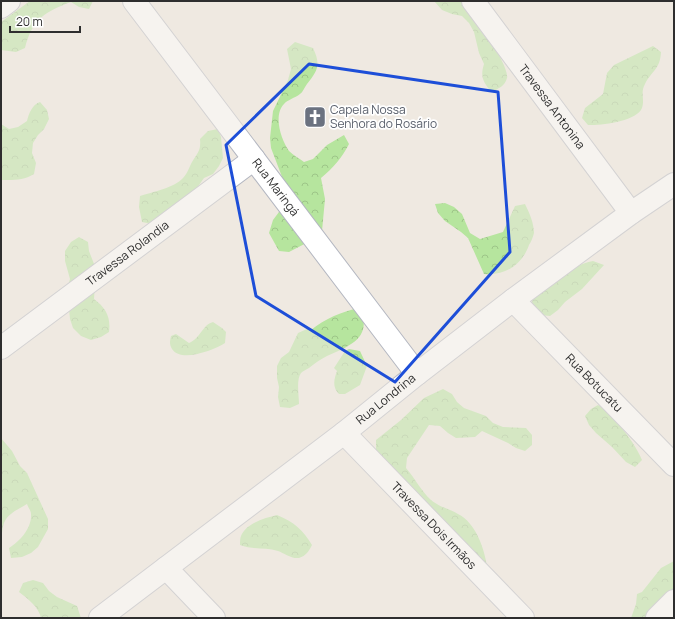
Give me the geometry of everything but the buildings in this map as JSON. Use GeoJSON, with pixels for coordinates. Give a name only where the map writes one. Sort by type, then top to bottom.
{"type":"FeatureCollection","features":[{"type":"Feature","properties":{"kind":"street"},"geometry":{"type":"LineString","coordinates":[[1,7],[9,1]]}},
{"type":"Feature","properties":{"kind":"street","name":"Rua Maringá"},"geometry":{"type":"LineString","coordinates":[[134,1],[417,374]]}},
{"type":"Feature","properties":{"kind":"street","name":"Travessa Antonina"},"geometry":{"type":"LineString","coordinates":[[473,1],[631,213]]}},
{"type":"Feature","properties":{"kind":"street","name":"Travessa Rolandia"},"geometry":{"type":"LineString","coordinates":[[1,348],[254,159]]}},
{"type":"Feature","properties":{"kind":"street","name":"Rua Londrina"},"geometry":{"type":"LineString","coordinates":[[100,618],[344,433],[417,374],[513,300],[631,213],[674,184]]}},
{"type":"Feature","properties":{"kind":"street","name":"Rua Botucatu"},"geometry":{"type":"LineString","coordinates":[[513,300],[674,465]]}},
{"type":"Feature","properties":{"kind":"street","name":"Travessa Dois Irmãos"},"geometry":{"type":"LineString","coordinates":[[344,433],[523,618]]}},
{"type":"Feature","properties":{"kind":"street"},"geometry":{"type":"LineString","coordinates":[[166,568],[214,618]]}},
{"type":"Feature","properties":{"kind":"street"},"geometry":{"type":"LineString","coordinates":[[657,618],[674,601]]}},
{"type":"Feature","properties":{"kind":"highlighted area"},"geometry":{"type":"Polygon","coordinates":[[[309,64],[498,92],[510,252],[395,382],[256,296],[226,145],[309,64]]]}},
{"type":"Feature","properties":{"kind":"green space"},"geometry":{"type":"Polygon","coordinates":[[[30,1],[93,1],[89,9],[79,7],[71,2],[53,9],[40,18],[31,30],[25,48],[16,52],[1,50],[1,22],[30,1]]]}},
{"type":"Feature","properties":{"kind":"green space"},"geometry":{"type":"Polygon","coordinates":[[[434,1],[465,1],[503,63],[507,78],[501,87],[491,92],[484,82],[482,72],[484,64],[479,53],[474,32],[469,23],[462,16],[442,10],[434,1]]]}},
{"type":"Feature","properties":{"kind":"green space"},"geometry":{"type":"Polygon","coordinates":[[[295,42],[313,48],[318,63],[314,75],[302,92],[285,103],[281,109],[279,114],[279,128],[283,141],[289,151],[304,162],[313,159],[327,145],[344,135],[349,144],[337,162],[321,178],[325,199],[322,231],[316,238],[289,252],[279,251],[269,233],[273,220],[279,212],[286,192],[284,182],[271,148],[270,138],[273,111],[288,80],[291,69],[287,49],[295,42]]]}},
{"type":"Feature","properties":{"kind":"green space"},"geometry":{"type":"Polygon","coordinates":[[[653,46],[661,52],[659,63],[644,87],[643,105],[639,113],[618,122],[601,125],[588,125],[582,118],[585,108],[603,94],[607,73],[614,65],[653,46]]]}},
{"type":"Feature","properties":{"kind":"green space"},"geometry":{"type":"Polygon","coordinates":[[[40,102],[47,110],[49,119],[44,129],[33,143],[32,153],[36,163],[34,174],[22,179],[1,180],[1,124],[9,129],[18,127],[27,121],[31,110],[40,102]]]}},
{"type":"Feature","properties":{"kind":"green space"},"geometry":{"type":"Polygon","coordinates":[[[218,129],[221,137],[223,158],[213,174],[204,178],[192,195],[152,224],[142,222],[139,207],[140,196],[169,187],[183,178],[199,151],[200,139],[208,131],[218,129]]]}},
{"type":"Feature","properties":{"kind":"green space"},"geometry":{"type":"Polygon","coordinates":[[[445,203],[454,207],[462,214],[470,233],[480,239],[503,232],[515,206],[525,204],[530,214],[534,229],[532,239],[526,252],[512,268],[499,273],[484,274],[468,238],[445,221],[438,213],[435,204],[445,203]]]}},
{"type":"Feature","properties":{"kind":"green space"},"geometry":{"type":"Polygon","coordinates":[[[79,237],[88,242],[89,251],[96,269],[94,299],[105,309],[109,322],[109,332],[101,337],[91,340],[81,336],[73,328],[70,319],[67,289],[70,279],[65,261],[65,251],[71,242],[79,237]]]}},
{"type":"Feature","properties":{"kind":"green space"},"geometry":{"type":"Polygon","coordinates":[[[593,261],[604,265],[582,289],[565,302],[558,310],[550,316],[540,315],[533,308],[532,299],[553,281],[584,263],[593,261]]]}},
{"type":"Feature","properties":{"kind":"green space"},"geometry":{"type":"Polygon","coordinates":[[[360,308],[364,327],[357,340],[322,358],[302,372],[299,376],[298,384],[299,404],[290,408],[280,407],[278,397],[279,387],[277,366],[281,358],[289,352],[298,333],[307,329],[311,330],[322,322],[340,313],[360,308]]]}},
{"type":"Feature","properties":{"kind":"green space"},"geometry":{"type":"Polygon","coordinates":[[[213,322],[226,332],[225,343],[206,352],[190,355],[176,353],[172,349],[170,344],[171,336],[176,334],[189,343],[196,338],[206,326],[213,322]]]}},
{"type":"Feature","properties":{"kind":"green space"},"geometry":{"type":"Polygon","coordinates":[[[349,349],[360,351],[367,366],[360,385],[345,394],[339,394],[334,386],[337,371],[334,368],[345,351],[349,349]]]}},
{"type":"Feature","properties":{"kind":"green space"},"geometry":{"type":"Polygon","coordinates":[[[443,389],[452,394],[457,402],[464,408],[486,416],[493,423],[503,427],[526,428],[532,435],[532,445],[525,451],[482,431],[475,437],[456,438],[440,426],[429,425],[407,458],[406,468],[427,496],[438,505],[458,514],[470,523],[481,544],[487,566],[376,450],[376,440],[401,420],[424,398],[443,389]]]}},
{"type":"Feature","properties":{"kind":"green space"},"geometry":{"type":"Polygon","coordinates":[[[598,405],[611,415],[635,447],[642,460],[635,467],[626,462],[589,425],[585,416],[591,409],[598,405]]]}},
{"type":"Feature","properties":{"kind":"green space"},"geometry":{"type":"Polygon","coordinates":[[[1,438],[12,451],[20,466],[27,473],[48,519],[48,529],[38,547],[31,553],[22,557],[11,558],[9,548],[21,538],[30,524],[31,513],[27,504],[8,517],[3,525],[1,536],[1,438]]]}},
{"type":"Feature","properties":{"kind":"green space"},"geometry":{"type":"Polygon","coordinates":[[[277,515],[293,524],[309,540],[312,545],[304,556],[293,558],[278,551],[240,545],[240,539],[243,531],[251,524],[277,515]]]}},
{"type":"Feature","properties":{"kind":"green space"},"geometry":{"type":"Polygon","coordinates":[[[674,561],[674,598],[654,618],[631,618],[636,604],[637,594],[642,592],[661,568],[674,561]]]}},
{"type":"Feature","properties":{"kind":"green space"},"geometry":{"type":"Polygon","coordinates":[[[33,580],[43,583],[49,591],[57,597],[77,606],[81,618],[41,618],[38,610],[19,592],[23,583],[33,580]]]}},
{"type":"Feature","properties":{"kind":"place","name":"Capela Nossa Senhora do Rosário"},"geometry":{"type":"Point","coordinates":[315,117]}}]}
